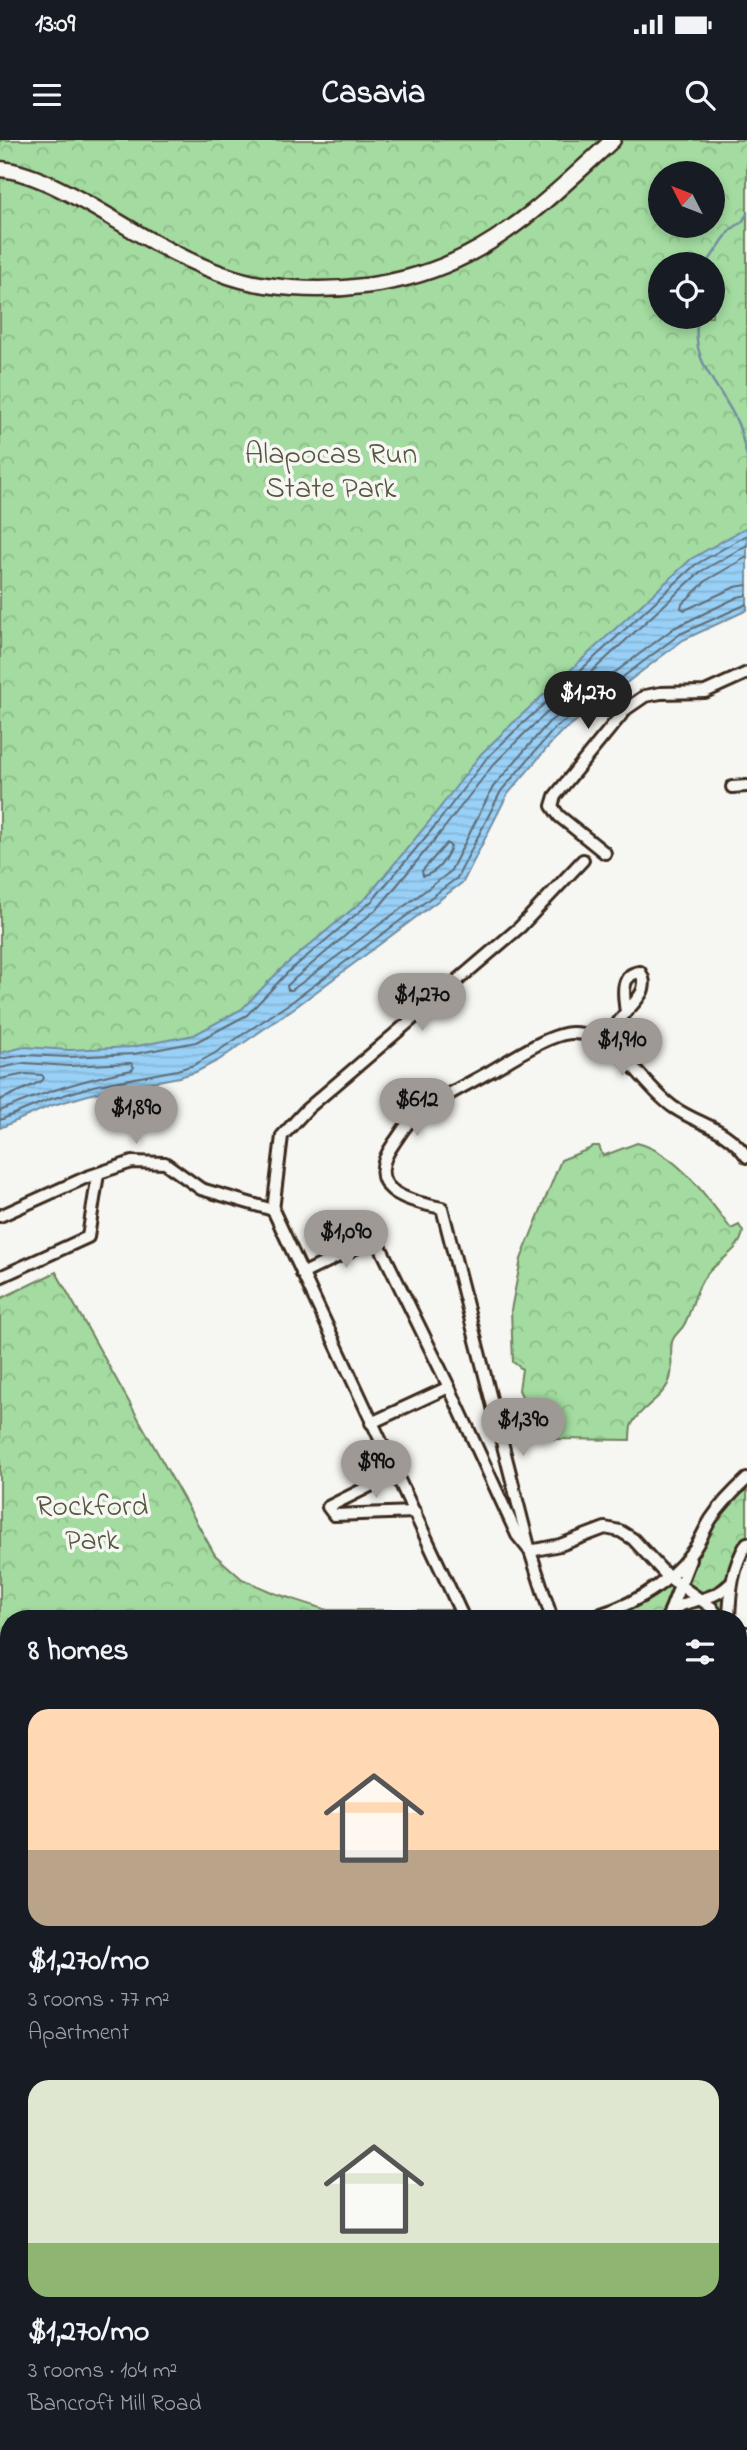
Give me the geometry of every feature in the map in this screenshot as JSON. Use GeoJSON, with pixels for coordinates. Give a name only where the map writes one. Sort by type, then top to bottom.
{"type":"FeatureCollection","features":[{"type":"Feature","properties":{"kind":"street"},"geometry":{"type":"LineString","coordinates":[[0,169],[38,179],[159,245],[214,271],[264,285],[312,289],[363,286],[415,276],[468,255],[520,221],[613,140]]}},
{"type":"Feature","properties":{"kind":"street"},"geometry":{"type":"LineString","coordinates":[[606,853],[559,816],[552,806],[555,796],[626,709],[645,696],[705,692],[747,673]]}},
{"type":"Feature","properties":{"kind":"street"},"geometry":{"type":"LineString","coordinates":[[732,788],[747,786]]}},
{"type":"Feature","properties":{"kind":"street"},"geometry":{"type":"LineString","coordinates":[[461,1610],[273,1210],[282,1136],[307,1109],[520,927],[583,860]]}},
{"type":"Feature","properties":{"kind":"street"},"geometry":{"type":"LineString","coordinates":[[605,1041],[626,1012]]}},
{"type":"Feature","properties":{"kind":"street"},"geometry":{"type":"LineString","coordinates":[[549,1610],[530,1551],[442,1208],[401,1198],[385,1183],[382,1168],[387,1153],[410,1120],[429,1106],[536,1045],[572,1033],[605,1041],[626,1059],[659,1096],[683,1113],[724,1132],[747,1157]]}},
{"type":"Feature","properties":{"kind":"street"},"geometry":{"type":"LineString","coordinates":[[0,1216],[132,1162],[165,1163],[201,1189],[273,1210]]}},
{"type":"Feature","properties":{"kind":"street"},"geometry":{"type":"LineString","coordinates":[[0,1277],[88,1237],[98,1174]]}},
{"type":"Feature","properties":{"kind":"street"},"geometry":{"type":"LineString","coordinates":[[302,1274],[376,1238],[517,1535],[530,1551]]}},
{"type":"Feature","properties":{"kind":"street"},"geometry":{"type":"LineString","coordinates":[[372,1423],[449,1387]]}},
{"type":"Feature","properties":{"kind":"street"},"geometry":{"type":"LineString","coordinates":[[396,1473],[328,1507],[334,1515],[415,1512]]}},
{"type":"Feature","properties":{"kind":"street"},"geometry":{"type":"LineString","coordinates":[[671,1610],[695,1549],[711,1520],[732,1492],[747,1479]]}},
{"type":"Feature","properties":{"kind":"street"},"geometry":{"type":"LineString","coordinates":[[530,1551],[559,1545],[605,1528],[621,1531],[633,1539],[668,1577],[702,1600],[711,1610]]}},
{"type":"Feature","properties":{"kind":"street"},"geometry":{"type":"LineString","coordinates":[[729,1610],[730,1584],[747,1543]]}},
{"type":"Feature","properties":{"kind":"street"},"geometry":{"type":"LineString","coordinates":[[610,1610],[628,1604],[668,1577],[695,1549]]}},
{"type":"Feature","properties":{"kind":"street"},"geometry":{"type":"LineString","coordinates":[[674,1610],[681,1604],[714,1597],[730,1584]]}},
{"type":"Feature","properties":{"kind":"green space","name":"Alapocas Run State Park"},"geometry":{"type":"Polygon","coordinates":[[[0,140],[747,140],[747,559],[677,614],[227,1045],[0,1105],[0,140]]]}},
{"type":"Feature","properties":{"kind":"green space"},"geometry":{"type":"Polygon","coordinates":[[[637,1143],[652,1148],[678,1166],[701,1190],[731,1229],[739,1225],[743,1232],[738,1245],[702,1281],[687,1319],[672,1342],[668,1384],[636,1418],[631,1427],[630,1440],[554,1439],[541,1432],[531,1416],[519,1390],[522,1369],[513,1362],[511,1310],[521,1259],[561,1160],[593,1146],[599,1146],[603,1156],[637,1143]]]}},
{"type":"Feature","properties":{"kind":"green space","name":"Rockford Park"},"geometry":{"type":"Polygon","coordinates":[[[56,1272],[215,1555],[242,1579],[274,1593],[327,1610],[0,1610],[0,1299],[56,1272]]]}},
{"type":"Feature","properties":{"kind":"green space"},"geometry":{"type":"Polygon","coordinates":[[[747,1479],[747,1543],[731,1610],[608,1610],[668,1577],[680,1587],[695,1549],[747,1479]]]}},
{"type":"Feature","properties":{"kind":"water"},"geometry":{"type":"Polygon","coordinates":[[[747,527],[747,610],[683,640],[559,734],[507,795],[463,882],[297,1006],[219,1060],[179,1077],[95,1093],[50,1106],[0,1128],[0,1053],[24,1047],[69,1050],[132,1047],[194,1035],[242,1009],[282,968],[367,897],[481,754],[514,722],[691,559],[747,527]]]}},
{"type":"Feature","properties":{"kind":"waterway"},"geometry":{"type":"LineString","coordinates":[[715,252],[730,230],[742,222],[747,214]]}},
{"type":"Feature","properties":{"kind":"waterway"},"geometry":{"type":"LineString","coordinates":[[697,329],[702,362],[738,424],[747,456]]}}]}
